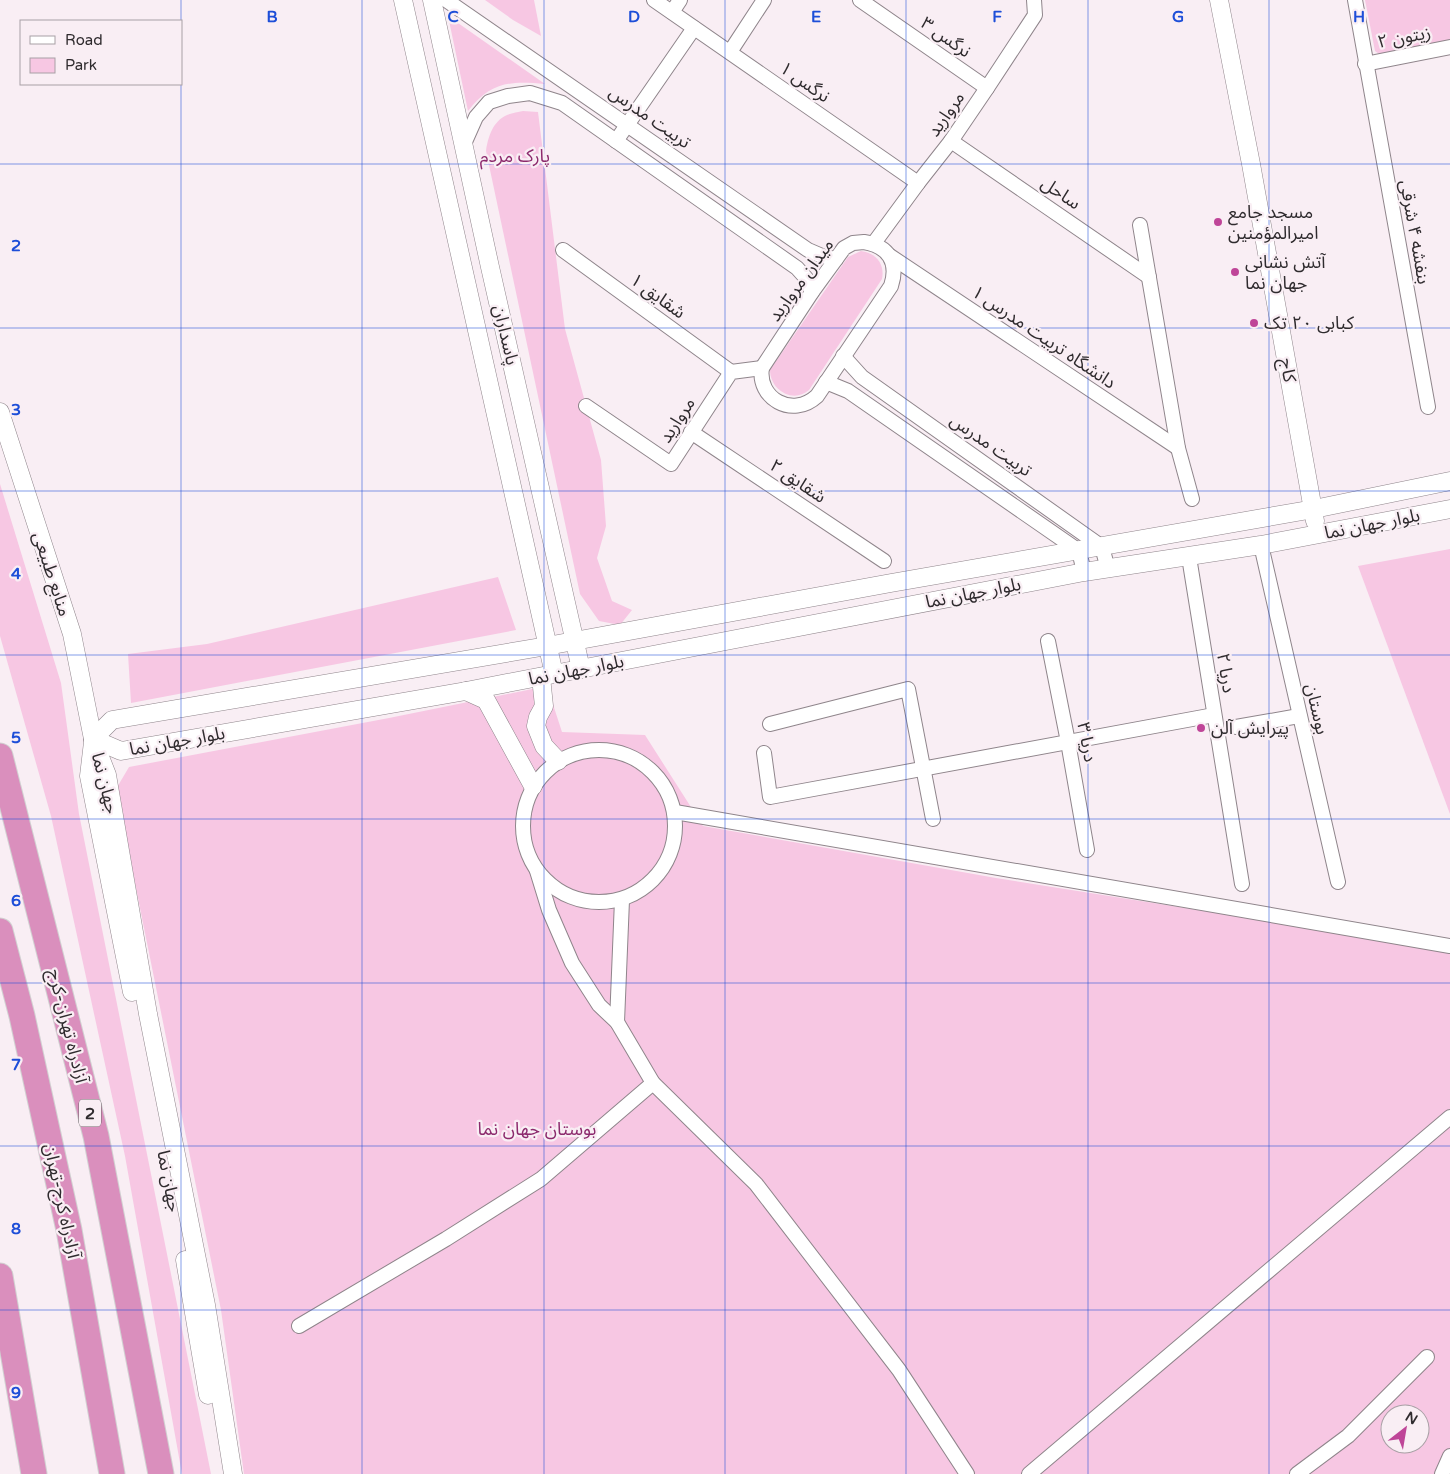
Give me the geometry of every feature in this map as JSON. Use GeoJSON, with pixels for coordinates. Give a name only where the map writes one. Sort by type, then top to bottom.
{"type":"FeatureCollection","features":[{"type":"Feature","properties":{"kind":"highway","name":"آزادراه تهران-کرج"},"geometry":{"type":"LineString","coordinates":[[0,756],[96,1136],[161,1474]]}},
{"type":"Feature","properties":{"kind":"highway","name":"آزادراه کرج-تهران"},"geometry":{"type":"LineString","coordinates":[[0,931],[22,1016],[69,1230],[112,1474]]}},
{"type":"Feature","properties":{"kind":"highway"},"geometry":{"type":"LineString","coordinates":[[0,1276],[34,1474]]}},
{"type":"Feature","properties":{"kind":"street","name":"پاسداران"},"geometry":{"type":"LineString","coordinates":[[403,0],[548,646],[548,676],[544,706],[536,726],[544,746],[558,761]]}},
{"type":"Feature","properties":{"kind":"street","name":"پاسداران"},"geometry":{"type":"LineString","coordinates":[[432,0],[581,669]]}},
{"type":"Feature","properties":{"kind":"street","name":"تربیت مدرس"},"geometry":{"type":"LineString","coordinates":[[446,0],[808,250],[836,259]]}},
{"type":"Feature","properties":{"kind":"street","name":"نرگس ۱"},"geometry":{"type":"LineString","coordinates":[[654,0],[918,184]]}},
{"type":"Feature","properties":{"kind":"street"},"geometry":{"type":"LineString","coordinates":[[672,12],[680,0]]}},
{"type":"Feature","properties":{"kind":"street"},"geometry":{"type":"LineString","coordinates":[[730,52],[764,0]]}},
{"type":"Feature","properties":{"kind":"street","name":"نرگس ۳"},"geometry":{"type":"LineString","coordinates":[[860,0],[987,88]]}},
{"type":"Feature","properties":{"kind":"street","name":"مروارید"},"geometry":{"type":"LineString","coordinates":[[874,244],[951,141],[1035,15],[1034,0]]}},
{"type":"Feature","properties":{"kind":"street","name":"کاج"},"geometry":{"type":"LineString","coordinates":[[1219,0],[1251,164],[1318,534]]}},
{"type":"Feature","properties":{"kind":"street","name":"بنفشه ۴ شرقی"},"geometry":{"type":"LineString","coordinates":[[1355,0],[1428,407]]}},
{"type":"Feature","properties":{"kind":"street"},"geometry":{"type":"LineString","coordinates":[[616,141],[694,28]]}},
{"type":"Feature","properties":{"kind":"street","name":"زیتون ۲"},"geometry":{"type":"LineString","coordinates":[[1365,64],[1450,47]]}},
{"type":"Feature","properties":{"kind":"street"},"geometry":{"type":"LineString","coordinates":[[464,144],[476,117],[489,102],[508,96],[530,93],[562,103],[797,268],[806,278],[812,292]]}},
{"type":"Feature","properties":{"kind":"street","name":"ساحل"},"geometry":{"type":"LineString","coordinates":[[951,141],[1149,277]]}},
{"type":"Feature","properties":{"kind":"street"},"geometry":{"type":"LineString","coordinates":[[1140,224],[1178,448],[1192,499]]}},
{"type":"Feature","properties":{"kind":"street","name":"میدان مروارید"},"geometry":{"type":"LineString","coordinates":[[762,368],[812,292],[844,248],[864,242],[874,244]]}},
{"type":"Feature","properties":{"kind":"street"},"geometry":{"type":"LineString","coordinates":[[730,372],[762,368],[760,377],[769,393],[784,405],[792,407],[802,406],[817,396],[891,286],[894,266],[890,256],[883,248],[874,244]]}},
{"type":"Feature","properties":{"kind":"street","name":"شقایق ۱"},"geometry":{"type":"LineString","coordinates":[[563,250],[730,372]]}},
{"type":"Feature","properties":{"kind":"street","name":"۱ دانشگاه تربیت مدرس"},"geometry":{"type":"LineString","coordinates":[[890,256],[1178,448]]}},
{"type":"Feature","properties":{"kind":"street"},"geometry":{"type":"LineString","coordinates":[[464,270],[490,267]]}},
{"type":"Feature","properties":{"kind":"street","name":"تربیت مدرس"},"geometry":{"type":"LineString","coordinates":[[843,356],[862,377],[1102,546]]}},
{"type":"Feature","properties":{"kind":"street","name":"مروارید"},"geometry":{"type":"LineString","coordinates":[[586,406],[671,464],[730,372]]}},
{"type":"Feature","properties":{"kind":"street","name":"تربیت مدرس"},"geometry":{"type":"LineString","coordinates":[[826,382],[848,391],[1079,551]]}},
{"type":"Feature","properties":{"kind":"street","name":"منابع طبیعی"},"geometry":{"type":"LineString","coordinates":[[0,412],[72,634],[93,739]]}},
{"type":"Feature","properties":{"kind":"street","name":"شقایق ۲"},"geometry":{"type":"LineString","coordinates":[[692,432],[884,560]]}},
{"type":"Feature","properties":{"kind":"street","name":"بلوار جهان نما"},"geometry":{"type":"LineString","coordinates":[[1450,481],[1314,509],[548,646],[112,720],[93,739],[121,751],[548,676],[1084,572],[1261,545],[1450,509]]}},
{"type":"Feature","properties":{"kind":"street","name":"بوستان"},"geometry":{"type":"LineString","coordinates":[[1261,545],[1338,882]]}},
{"type":"Feature","properties":{"kind":"street"},"geometry":{"type":"LineString","coordinates":[[1102,546],[1108,569]]}},
{"type":"Feature","properties":{"kind":"street"},"geometry":{"type":"LineString","coordinates":[[1079,551],[1084,572]]}},
{"type":"Feature","properties":{"kind":"street","name":"دریا ۲"},"geometry":{"type":"LineString","coordinates":[[1188,557],[1242,884]]}},
{"type":"Feature","properties":{"kind":"street","name":"دریا ۳"},"geometry":{"type":"LineString","coordinates":[[1048,642],[1088,850]]}},
{"type":"Feature","properties":{"kind":"street"},"geometry":{"type":"LineString","coordinates":[[770,724],[908,689],[933,819]]}},
{"type":"Feature","properties":{"kind":"street"},"geometry":{"type":"LineString","coordinates":[[466,691],[486,700],[534,786]]}},
{"type":"Feature","properties":{"kind":"street"},"geometry":{"type":"LineString","coordinates":[[764,753],[770,797],[1214,715]]}},
{"type":"Feature","properties":{"kind":"street"},"geometry":{"type":"LineString","coordinates":[[1236,727],[1300,716]]}},
{"type":"Feature","properties":{"kind":"street","name":"جهان نما"},"geometry":{"type":"LineString","coordinates":[[93,739],[89,776],[187,1268],[221,1474]]}},
{"type":"Feature","properties":{"kind":"street","name":"جهان نما"},"geometry":{"type":"LineString","coordinates":[[93,739],[107,776],[148,1014],[206,1306],[233,1474]]}},
{"type":"Feature","properties":{"kind":"street"},"geometry":{"type":"LineString","coordinates":[[536,871],[554,888],[575,899],[599,903],[622,900],[642,890],[659,875],[670,856],[675,834],[674,812],[668,792],[656,774],[639,761],[620,752],[599,750],[578,752],[558,761],[544,772],[534,786],[524,806],[522,829],[526,851],[536,871],[549,910],[572,963],[600,1005],[617,1022],[654,1084],[756,1184],[899,1370],[968,1474]]}},
{"type":"Feature","properties":{"kind":"street"},"geometry":{"type":"LineString","coordinates":[[674,812],[1450,946]]}},
{"type":"Feature","properties":{"kind":"street"},"geometry":{"type":"LineString","coordinates":[[617,1022],[622,900]]}},
{"type":"Feature","properties":{"kind":"street"},"geometry":{"type":"LineString","coordinates":[[299,1326],[541,1180],[654,1084]]}},
{"type":"Feature","properties":{"kind":"street"},"geometry":{"type":"LineString","coordinates":[[1030,1474],[1450,1117]]}},
{"type":"Feature","properties":{"kind":"street"},"geometry":{"type":"LineString","coordinates":[[1297,1474],[1348,1436],[1428,1357]]}},
{"type":"Feature","properties":{"kind":"street"},"geometry":{"type":"LineString","coordinates":[[1442,1474],[1450,1456]]}},
{"type":"Feature","properties":{"kind":"green space"},"geometry":{"type":"Polygon","coordinates":[[[485,0],[534,0],[541,36],[513,20],[485,0]]]}},
{"type":"Feature","properties":{"kind":"green space"},"geometry":{"type":"Polygon","coordinates":[[[1365,0],[1450,0],[1450,42],[1382,56],[1375,51],[1365,0]]]}},
{"type":"Feature","properties":{"kind":"green space"},"geometry":{"type":"Polygon","coordinates":[[[448,16],[545,84],[512,83],[494,88],[477,101],[468,111],[448,16]]]}},
{"type":"Feature","properties":{"kind":"green space","name":"پارک مردم"},"geometry":{"type":"Polygon","coordinates":[[[523,111],[538,112],[565,329],[601,460],[606,526],[597,558],[612,601],[632,610],[620,625],[599,621],[580,594],[486,151],[490,135],[498,121],[507,115],[523,111]]]}},
{"type":"Feature","properties":{"kind":"green space"},"geometry":{"type":"Polygon","coordinates":[[[861,251],[871,254],[881,264],[882,279],[809,390],[796,396],[784,393],[774,384],[770,370],[848,257],[861,251]]]}},
{"type":"Feature","properties":{"kind":"green space"},"geometry":{"type":"Polygon","coordinates":[[[0,484],[61,683],[79,814],[211,1474],[182,1474],[125,1156],[51,816],[0,636],[0,484]]]}},
{"type":"Feature","properties":{"kind":"green space"},"geometry":{"type":"Polygon","coordinates":[[[1450,549],[1450,814],[1358,566],[1450,549]]]}},
{"type":"Feature","properties":{"kind":"green space"},"geometry":{"type":"Polygon","coordinates":[[[498,577],[516,630],[131,703],[128,654],[207,644],[498,577]]]}},
{"type":"Feature","properties":{"kind":"green space","name":"بوستان جهان نما"},"geometry":{"type":"Polygon","coordinates":[[[547,686],[562,732],[645,735],[703,826],[996,878],[1450,950],[1450,1474],[244,1474],[221,1310],[116,789],[129,767],[547,686]]]}},
{"type":"Feature","properties":{"kind":"place","name":"مسجد جامع امیرالمؤمنین"},"geometry":{"type":"Point","coordinates":[1218,222]}},
{"type":"Feature","properties":{"kind":"place","name":"آتش نشانی جهان نما"},"geometry":{"type":"Point","coordinates":[1235,272]}},
{"type":"Feature","properties":{"kind":"place","name":"کبابی ۲۰ تک"},"geometry":{"type":"Point","coordinates":[1254,323]}},
{"type":"Feature","properties":{"kind":"place","name":"پیرایش آلن"},"geometry":{"type":"Point","coordinates":[1201,728]}}]}
